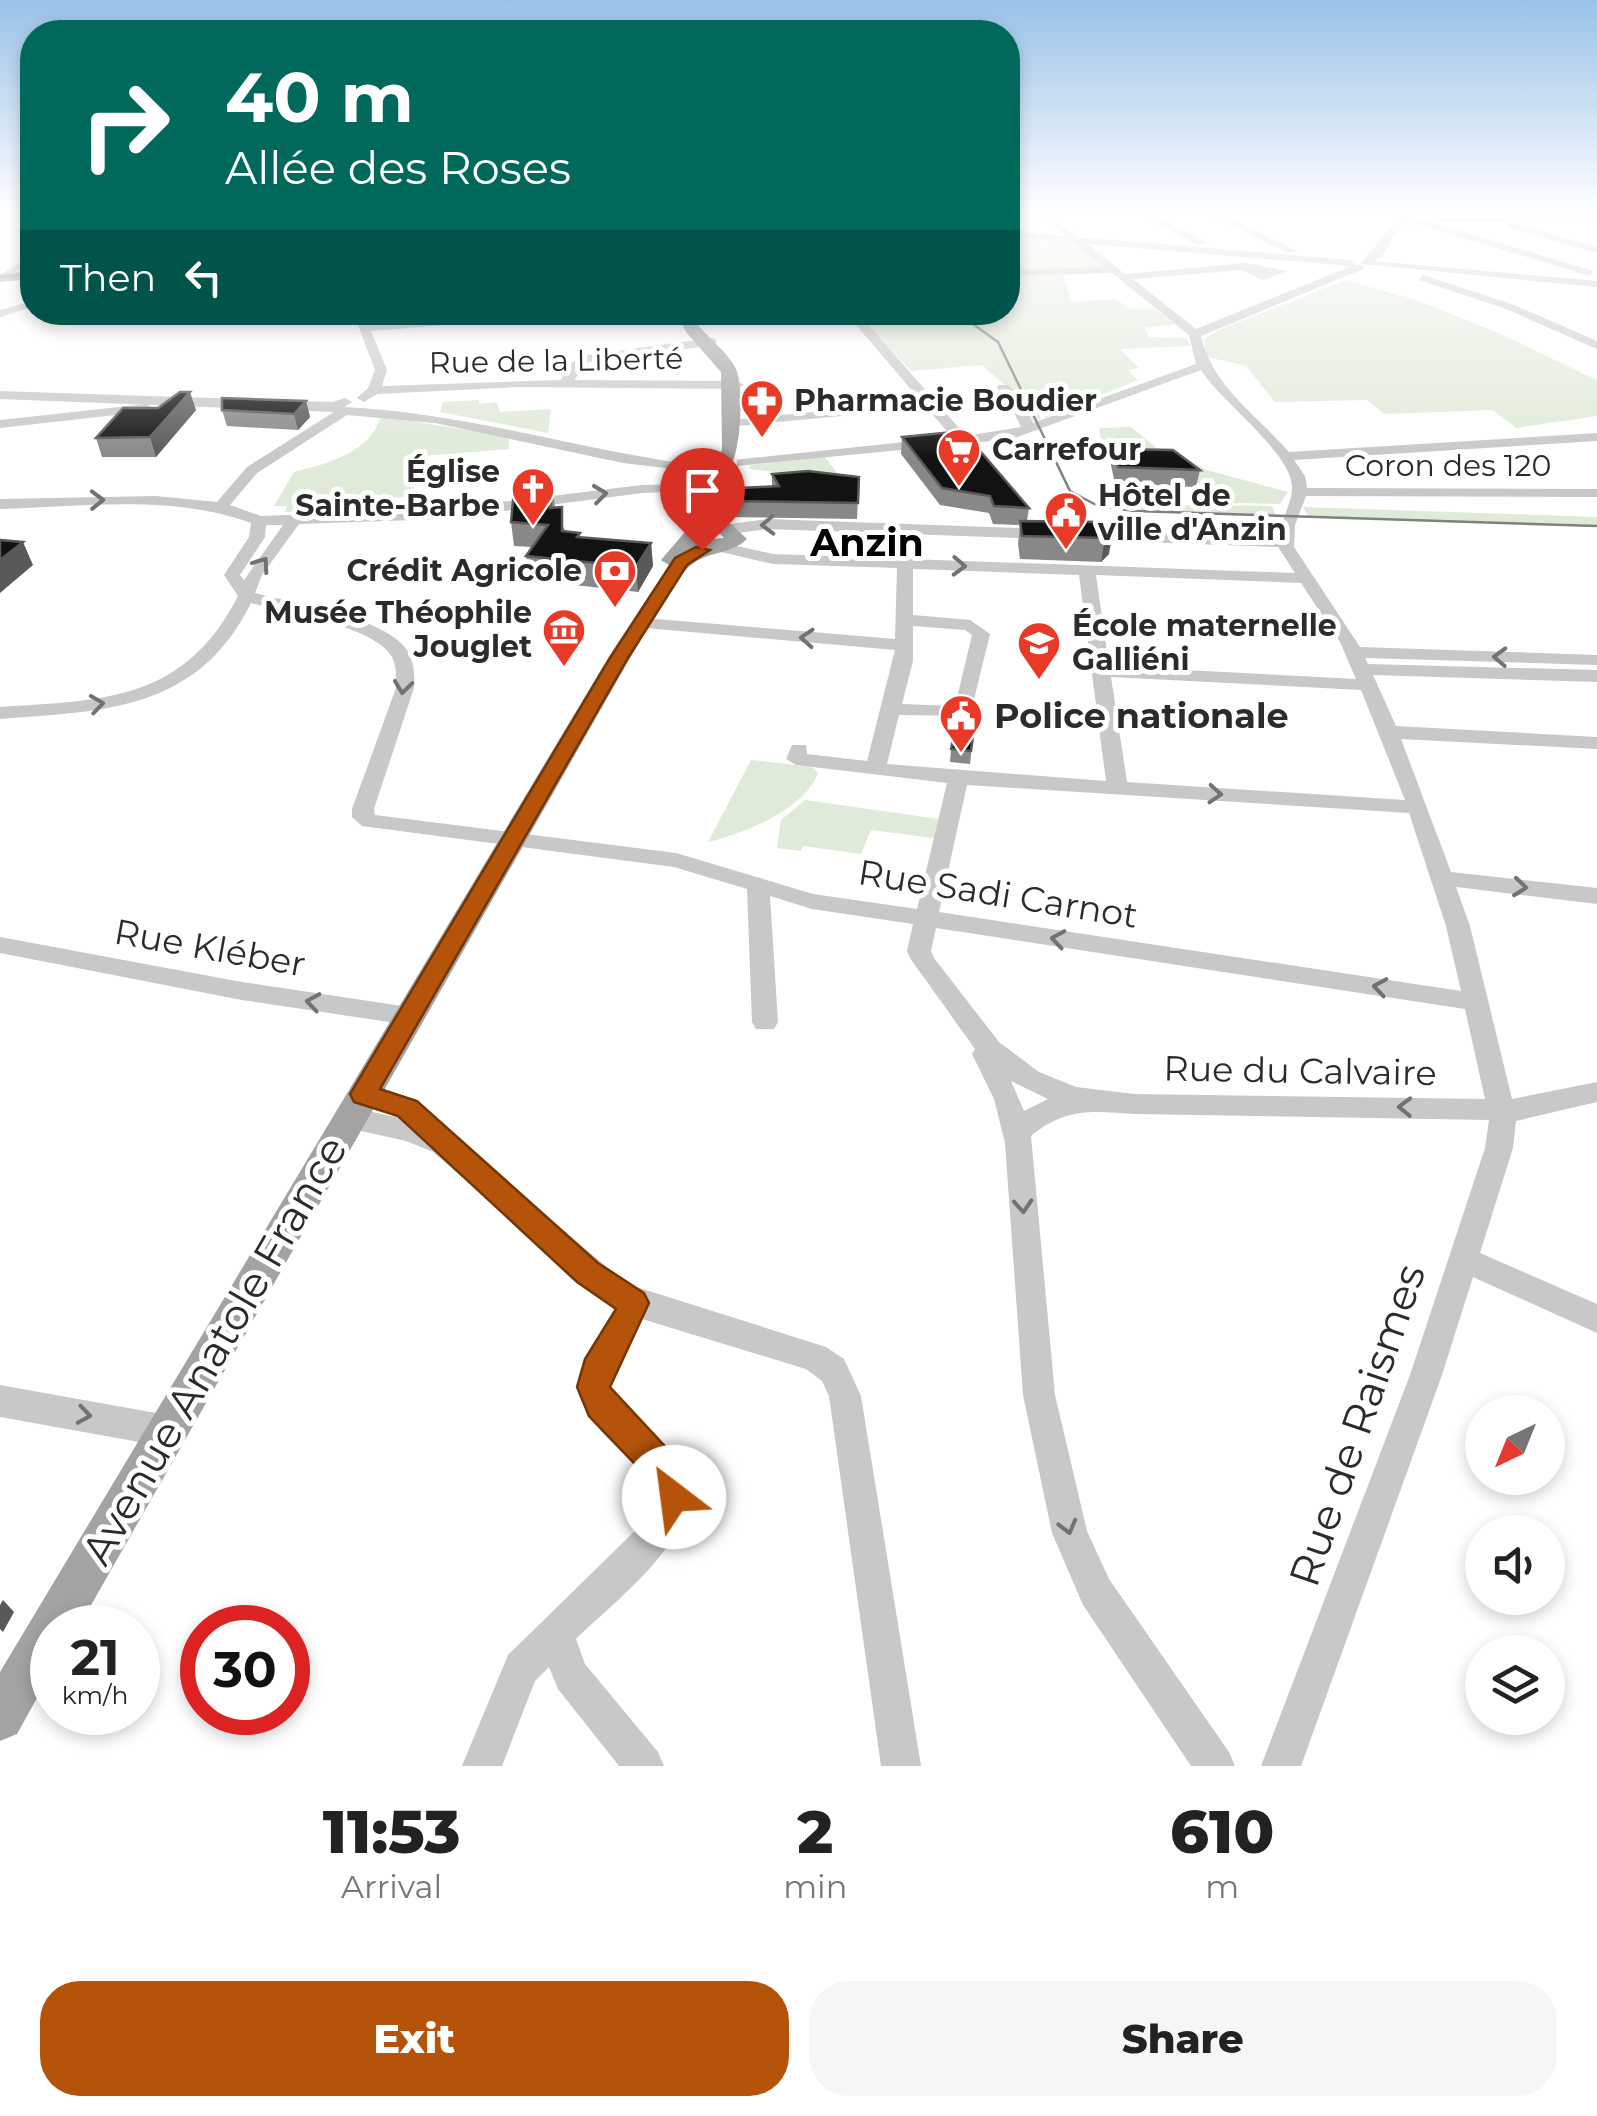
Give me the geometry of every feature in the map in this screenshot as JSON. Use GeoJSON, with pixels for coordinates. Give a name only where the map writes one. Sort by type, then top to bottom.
{"type":"FeatureCollection","features":[{"type":"Feature","properties":{"kind":"main road"},"geometry":{"type":"LineString","coordinates":[[696,325],[726,366],[734,385],[736,424],[727,469],[710,516],[711,537]]}},
{"type":"Feature","properties":{"kind":"main road","name":"Avenue Anatole France"},"geometry":{"type":"LineString","coordinates":[[619,658],[645,624],[681,562],[711,537]]}},
{"type":"Feature","properties":{"kind":"main road","name":"Avenue Anatole France"},"geometry":{"type":"LineString","coordinates":[[65,1605],[619,658],[670,561],[711,537]]}},
{"type":"Feature","properties":{"kind":"main road","name":"Avenue Anatole France"},"geometry":{"type":"LineString","coordinates":[[0,1717],[30,1666]]}},
{"type":"Feature","properties":{"kind":"street"},"geometry":{"type":"LineString","coordinates":[[1146,294],[1195,334],[1204,364],[1218,387],[1286,456],[1298,476],[1299,495],[1288,521],[1285,543],[1361,669],[1419,807],[1443,878],[1502,1109]]}},
{"type":"Feature","properties":{"kind":"street"},"geometry":{"type":"LineString","coordinates":[[1195,334],[1289,294]]}},
{"type":"Feature","properties":{"kind":"street"},"geometry":{"type":"LineString","coordinates":[[1474,294],[1597,345]]}},
{"type":"Feature","properties":{"kind":"street"},"geometry":{"type":"LineString","coordinates":[[221,507],[252,470],[374,390],[382,370],[363,325]]}},
{"type":"Feature","properties":{"kind":"street"},"geometry":{"type":"LineString","coordinates":[[364,328],[406,325]]}},
{"type":"Feature","properties":{"kind":"street"},"geometry":{"type":"LineString","coordinates":[[861,325],[961,439]]}},
{"type":"Feature","properties":{"kind":"street"},"geometry":{"type":"LineString","coordinates":[[566,383],[576,364],[585,359],[708,342]]}},
{"type":"Feature","properties":{"kind":"street"},"geometry":{"type":"LineString","coordinates":[[0,504],[126,500],[221,507],[259,521],[433,514],[642,489],[727,469],[1010,435],[1204,364]]}},
{"type":"Feature","properties":{"kind":"street","name":"Rue de la Liberté"},"geometry":{"type":"LineString","coordinates":[[374,390],[566,383],[734,385]]}},
{"type":"Feature","properties":{"kind":"street"},"geometry":{"type":"LineString","coordinates":[[1003,388],[1014,398],[1028,428]]}},
{"type":"Feature","properties":{"kind":"street"},"geometry":{"type":"LineString","coordinates":[[0,395],[346,407],[476,424],[682,467],[727,469]]}},
{"type":"Feature","properties":{"kind":"street"},"geometry":{"type":"LineString","coordinates":[[736,424],[931,404]]}},
{"type":"Feature","properties":{"kind":"street"},"geometry":{"type":"LineString","coordinates":[[0,424],[151,408],[310,414],[346,407]]}},
{"type":"Feature","properties":{"kind":"street"},"geometry":{"type":"LineString","coordinates":[[1286,456],[1597,437]]}},
{"type":"Feature","properties":{"kind":"street","name":"Coron des 120"},"geometry":{"type":"LineString","coordinates":[[1299,495],[1597,493]]}},
{"type":"Feature","properties":{"kind":"street"},"geometry":{"type":"LineString","coordinates":[[0,713],[110,703],[175,681],[205,660],[246,596],[254,576],[294,520]]}},
{"type":"Feature","properties":{"kind":"street"},"geometry":{"type":"LineString","coordinates":[[246,596],[232,574],[257,537],[259,521]]}},
{"type":"Feature","properties":{"kind":"street"},"geometry":{"type":"LineString","coordinates":[[711,537],[768,524],[1285,543]]}},
{"type":"Feature","properties":{"kind":"street"},"geometry":{"type":"LineString","coordinates":[[1004,532],[1008,568]]}},
{"type":"Feature","properties":{"kind":"street"},"geometry":{"type":"LineString","coordinates":[[711,537],[767,558],[1305,578]]}},
{"type":"Feature","properties":{"kind":"street"},"geometry":{"type":"LineString","coordinates":[[1118,537],[1126,572]]}},
{"type":"Feature","properties":{"kind":"street"},"geometry":{"type":"LineString","coordinates":[[875,769],[904,645],[905,564]]}},
{"type":"Feature","properties":{"kind":"street"},"geometry":{"type":"LineString","coordinates":[[1087,570],[1117,787]]}},
{"type":"Feature","properties":{"kind":"street","name":"Rue Sadi Carnot"},"geometry":{"type":"LineString","coordinates":[[246,596],[376,632],[401,655],[405,688],[363,809],[366,819],[682,862],[758,888],[923,919],[1476,1002]]}},
{"type":"Feature","properties":{"kind":"street"},"geometry":{"type":"LineString","coordinates":[[890,709],[962,712],[981,634],[970,625],[904,620]]}},
{"type":"Feature","properties":{"kind":"street"},"geometry":{"type":"LineString","coordinates":[[645,624],[904,645]]}},
{"type":"Feature","properties":{"kind":"street"},"geometry":{"type":"LineString","coordinates":[[1102,672],[1361,669],[1595,673]]}},
{"type":"Feature","properties":{"kind":"street"},"geometry":{"type":"LineString","coordinates":[[1389,732],[1597,743]]}},
{"type":"Feature","properties":{"kind":"street"},"geometry":{"type":"LineString","coordinates":[[800,749],[796,759],[958,778],[1419,807]]}},
{"type":"Feature","properties":{"kind":"street","name":"Rue du Calvaire"},"geometry":{"type":"LineString","coordinates":[[958,778],[923,919],[921,958],[981,1046],[1032,1081],[1096,1101]]}},
{"type":"Feature","properties":{"kind":"street"},"geometry":{"type":"LineString","coordinates":[[1443,878],[1597,896]]}},
{"type":"Feature","properties":{"kind":"street"},"geometry":{"type":"LineString","coordinates":[[758,888],[765,1022]]}},
{"type":"Feature","properties":{"kind":"street","name":"Rue Kléber"},"geometry":{"type":"LineString","coordinates":[[0,944],[242,991],[409,1016]]}},
{"type":"Feature","properties":{"kind":"street"},"geometry":{"type":"LineString","coordinates":[[981,1046],[1017,1132],[1039,1395],[1070,1533],[1096,1592],[1216,1766]]}},
{"type":"Feature","properties":{"kind":"street","name":"Rue du Calvaire"},"geometry":{"type":"LineString","coordinates":[[1017,1132],[1044,1110],[1096,1101],[1502,1109],[1536,1108],[1597,1092]]}},
{"type":"Feature","properties":{"kind":"street"},"geometry":{"type":"LineString","coordinates":[[356,1106],[447,1149],[588,1273],[633,1303],[804,1352],[825,1362],[838,1379],[901,1766]]}},
{"type":"Feature","properties":{"kind":"street","name":"Rue de Raismes"},"geometry":{"type":"LineString","coordinates":[[1281,1766],[1420,1389],[1498,1148],[1502,1109]]}},
{"type":"Feature","properties":{"kind":"street"},"geometry":{"type":"LineString","coordinates":[[1463,1258],[1585,1313],[1597,1330]]}},
{"type":"Feature","properties":{"kind":"street"},"geometry":{"type":"LineString","coordinates":[[482,1766],[521,1668],[656,1534],[673,1506],[668,1477],[600,1404],[594,1387],[597,1370],[622,1333],[633,1303]]}},
{"type":"Feature","properties":{"kind":"street"},"geometry":{"type":"LineString","coordinates":[[0,1401],[167,1431]]}},
{"type":"Feature","properties":{"kind":"street"},"geometry":{"type":"LineString","coordinates":[[556,1635],[572,1676],[644,1766]]}},
{"type":"Feature","properties":{"kind":"green space"},"geometry":{"type":"Polygon","coordinates":[[[1020,294],[1069,294],[1071,302],[1116,299],[1130,309],[1154,308],[1176,325],[1144,327],[1149,337],[1186,338],[1190,346],[1120,349],[1139,368],[1127,370],[1138,380],[1045,418],[1036,394],[1030,394],[1041,419],[1033,422],[1020,392],[1012,391],[982,365],[911,371],[867,325],[1020,325],[1020,294]]]}},
{"type":"Feature","properties":{"kind":"green space"},"geometry":{"type":"Polygon","coordinates":[[[1309,294],[1397,294],[1492,330],[1597,380],[1597,416],[1516,428],[1493,410],[1384,414],[1367,400],[1275,402],[1246,366],[1207,357],[1204,339],[1309,294]]]}},
{"type":"Feature","properties":{"kind":"green space"},"geometry":{"type":"Polygon","coordinates":[[[479,400],[479,404],[497,402],[500,412],[551,409],[548,433],[440,412],[443,402],[479,400]]]}},
{"type":"Feature","properties":{"kind":"green space"},"geometry":{"type":"Polygon","coordinates":[[[381,416],[509,437],[509,449],[422,456],[411,497],[352,499],[345,511],[285,512],[287,506],[274,506],[294,472],[358,448],[376,429],[381,416]]]}},
{"type":"Feature","properties":{"kind":"green space"},"geometry":{"type":"Polygon","coordinates":[[[1131,427],[1165,455],[1181,456],[1207,470],[1288,492],[1280,504],[1233,503],[1234,495],[1209,491],[1173,464],[1105,462],[1099,428],[1131,427]]]}},
{"type":"Feature","properties":{"kind":"green space"},"geometry":{"type":"Polygon","coordinates":[[[825,457],[837,473],[815,476],[749,469],[751,465],[825,457]]]}},
{"type":"Feature","properties":{"kind":"green space"},"geometry":{"type":"Polygon","coordinates":[[[1111,504],[1272,506],[1276,516],[1106,509],[1111,504]]]}},
{"type":"Feature","properties":{"kind":"green space"},"geometry":{"type":"Polygon","coordinates":[[[1303,507],[1597,517],[1597,527],[1308,516],[1303,507]]]}},
{"type":"Feature","properties":{"kind":"green space"},"geometry":{"type":"Polygon","coordinates":[[[751,760],[812,767],[818,773],[811,786],[787,809],[755,826],[708,842],[751,760]]]}},
{"type":"Feature","properties":{"kind":"green space"},"geometry":{"type":"Polygon","coordinates":[[[805,800],[939,819],[934,838],[871,830],[861,854],[803,846],[801,851],[777,848],[781,820],[805,800]]]}},
{"type":"Feature","properties":{"kind":"building"},"geometry":{"type":"Polygon","coordinates":[[[180,392],[190,392],[150,437],[96,438],[123,408],[158,408],[180,392]]]}},
{"type":"Feature","properties":{"kind":"building"},"geometry":{"type":"Polygon","coordinates":[[[222,398],[306,401],[294,414],[222,410],[222,398]]]}},
{"type":"Feature","properties":{"kind":"building"},"geometry":{"type":"Polygon","coordinates":[[[963,431],[1029,508],[994,506],[990,496],[942,488],[902,437],[963,431]]]}},
{"type":"Feature","properties":{"kind":"building"},"geometry":{"type":"Polygon","coordinates":[[[1113,449],[1173,450],[1200,470],[1118,467],[1113,449]]]}},
{"type":"Feature","properties":{"kind":"building"},"geometry":{"type":"Polygon","coordinates":[[[808,471],[859,477],[858,503],[722,501],[722,489],[779,486],[772,474],[808,471]]]}},
{"type":"Feature","properties":{"kind":"building"},"geometry":{"type":"Polygon","coordinates":[[[553,488],[550,508],[562,507],[562,531],[580,533],[577,537],[651,543],[636,567],[526,556],[548,525],[511,522],[514,490],[553,488]]]}},
{"type":"Feature","properties":{"kind":"building"},"geometry":{"type":"Polygon","coordinates":[[[1020,521],[1105,522],[1113,530],[1105,538],[1022,536],[1020,521]]]}},
{"type":"Feature","properties":{"kind":"building"},"geometry":{"type":"Polygon","coordinates":[[[0,540],[23,542],[0,560],[0,540]]]}},
{"type":"Feature","properties":{"kind":"building"},"geometry":{"type":"Polygon","coordinates":[[[954,735],[973,737],[971,751],[951,749],[954,735]]]}},
{"type":"Feature","properties":{"kind":"tram line"},"geometry":{"type":"LineString","coordinates":[[974,325],[998,342],[1070,491],[1098,506],[1135,511],[1597,526]]}},
{"type":"Feature","properties":{"kind":"place","name":"Pharmacie Boudier"},"geometry":{"type":"Point","coordinates":[762,439]}},
{"type":"Feature","properties":{"kind":"place","name":"Carrefour"},"geometry":{"type":"Point","coordinates":[959,488]}},
{"type":"Feature","properties":{"kind":"place","name":"Église Sainte-Barbe"},"geometry":{"type":"Point","coordinates":[533,527]}},
{"type":"Feature","properties":{"kind":"place","name":"Hôtel de ville d'Anzin"},"geometry":{"type":"Point","coordinates":[1066,551]}},
{"type":"Feature","properties":{"kind":"place","name":"Crédit Agricole"},"geometry":{"type":"Point","coordinates":[615,609]}},
{"type":"Feature","properties":{"kind":"place","name":"Musée Théophile Jouglet"},"geometry":{"type":"Point","coordinates":[564,668]}},
{"type":"Feature","properties":{"kind":"place","name":"École maternelle Galliéni"},"geometry":{"type":"Point","coordinates":[1039,681]}},
{"type":"Feature","properties":{"kind":"place","name":"Police nationale"},"geometry":{"type":"Point","coordinates":[961,754]}},
{"type":"Feature","properties":{"kind":"district","name":"Anzin"},"geometry":{"type":"Point","coordinates":[867,543]}},
{"type":"Feature","properties":{"kind":"route"},"geometry":{"type":"LineString","coordinates":[[674,1497],[662,1468],[600,1404],[594,1387],[597,1370],[627,1324],[633,1303],[588,1273],[447,1149],[407,1108],[364,1094],[619,658],[645,624],[681,562],[702,550]]}}]}
